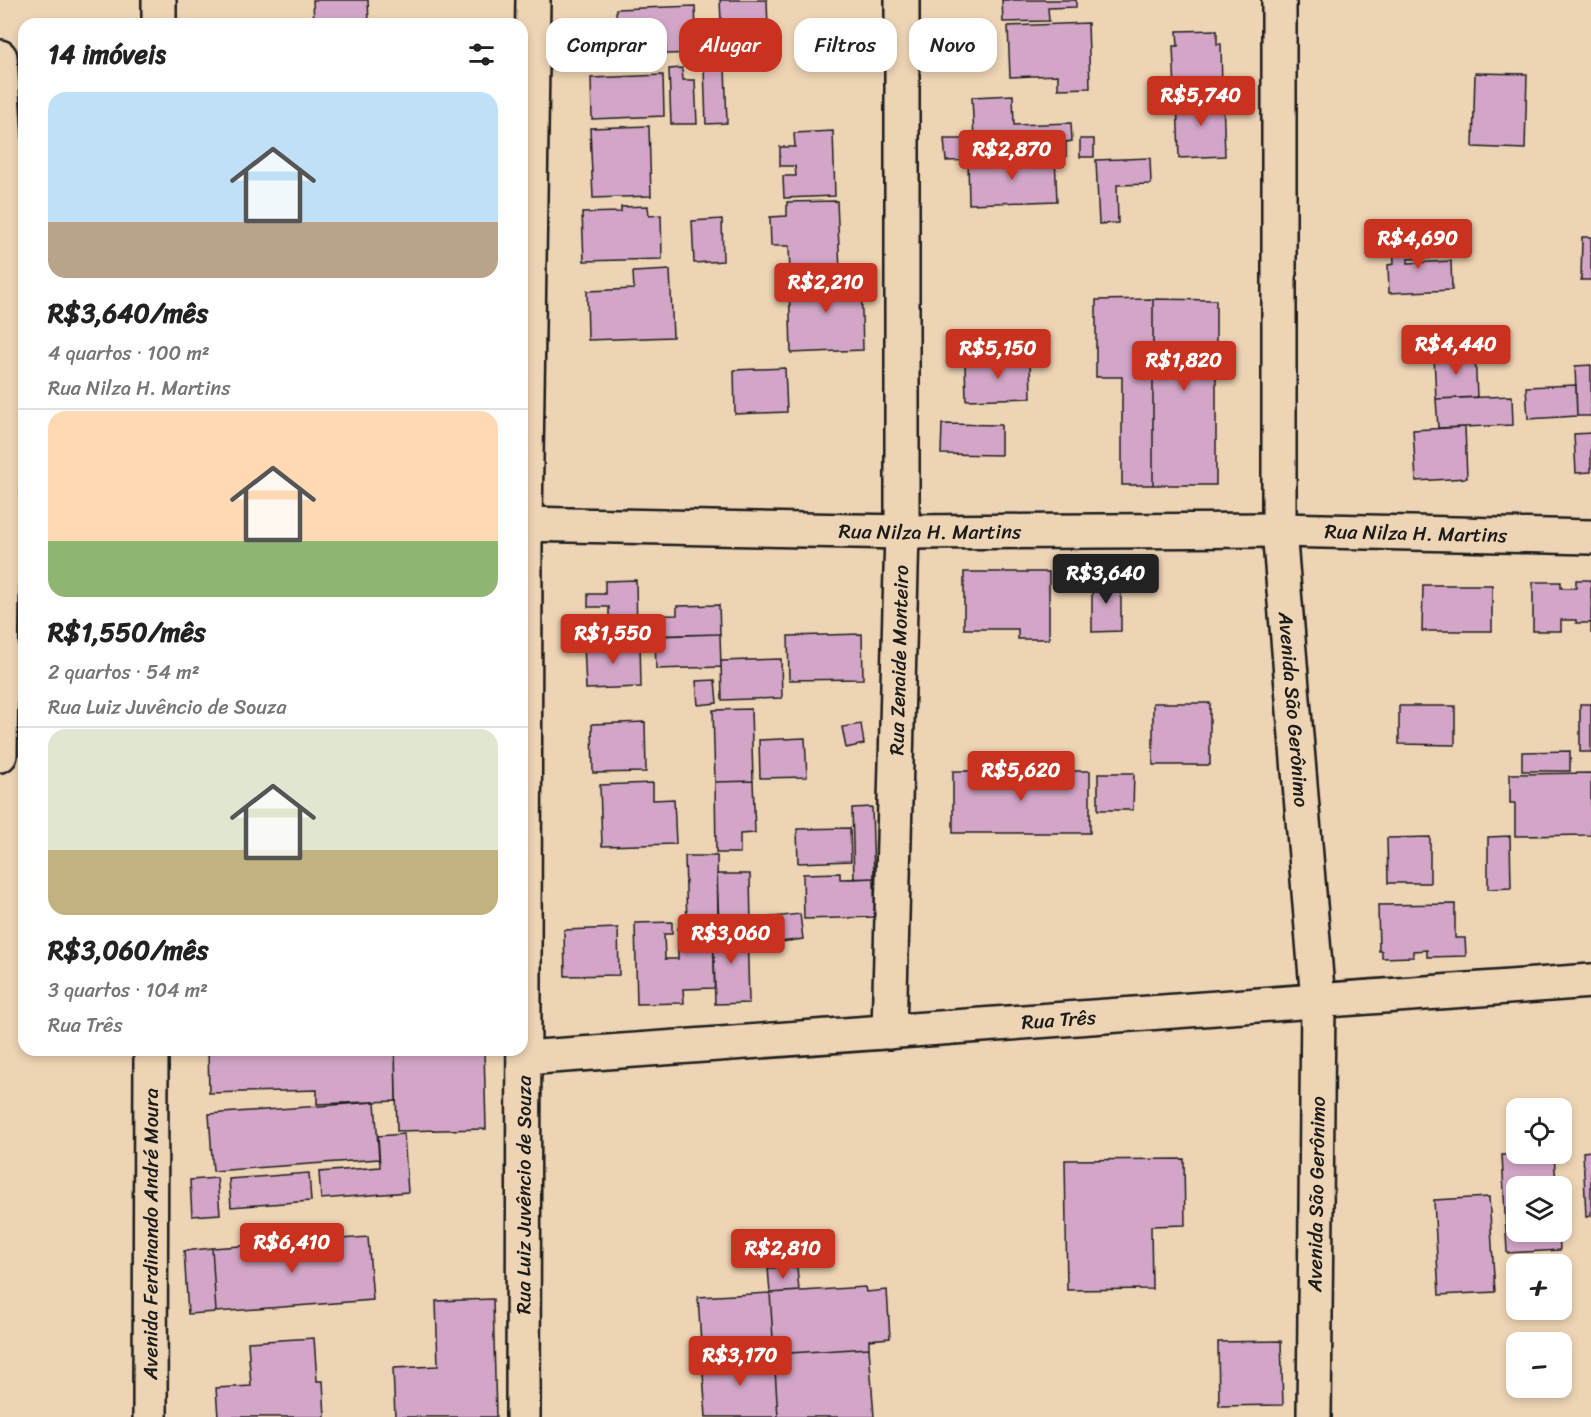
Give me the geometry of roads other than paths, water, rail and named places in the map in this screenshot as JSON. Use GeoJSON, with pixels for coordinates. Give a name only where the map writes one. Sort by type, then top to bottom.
{"type":"FeatureCollection","features":[{"type":"Feature","properties":{"kind":"street"},"geometry":{"type":"LineString","coordinates":[[159,0],[159,18]]}},
{"type":"Feature","properties":{"kind":"street","name":"Rua Luiz Juvêncio de Souza"},"geometry":{"type":"LineString","coordinates":[[528,262],[532,0]]}},
{"type":"Feature","properties":{"kind":"street","name":"Rua Zenaide Monteiro"},"geometry":{"type":"LineString","coordinates":[[889,1032],[902,532],[902,0]]}},
{"type":"Feature","properties":{"kind":"street","name":"Avenida São Gerônimo"},"geometry":{"type":"LineString","coordinates":[[1279,0],[1279,530],[1318,1001],[1314,1417]]}},
{"type":"Feature","properties":{"kind":"street"},"geometry":{"type":"LineString","coordinates":[[0,57],[13,539],[0,755]]}},
{"type":"Feature","properties":{"kind":"street","name":"Rua Nilza H. Martins"},"geometry":{"type":"LineString","coordinates":[[528,524],[902,532],[1279,530],[1591,537]]}},
{"type":"Feature","properties":{"kind":"street","name":"Rua Três"},"geometry":{"type":"LineString","coordinates":[[524,1058],[1591,981]]}},
{"type":"Feature","properties":{"kind":"street","name":"Avenida Ferdinando André Moura"},"geometry":{"type":"LineString","coordinates":[[150,1417],[151,1056]]}},
{"type":"Feature","properties":{"kind":"street","name":"Rua Luiz Juvêncio de Souza"},"geometry":{"type":"LineString","coordinates":[[523,1417],[524,1058]]}}]}
